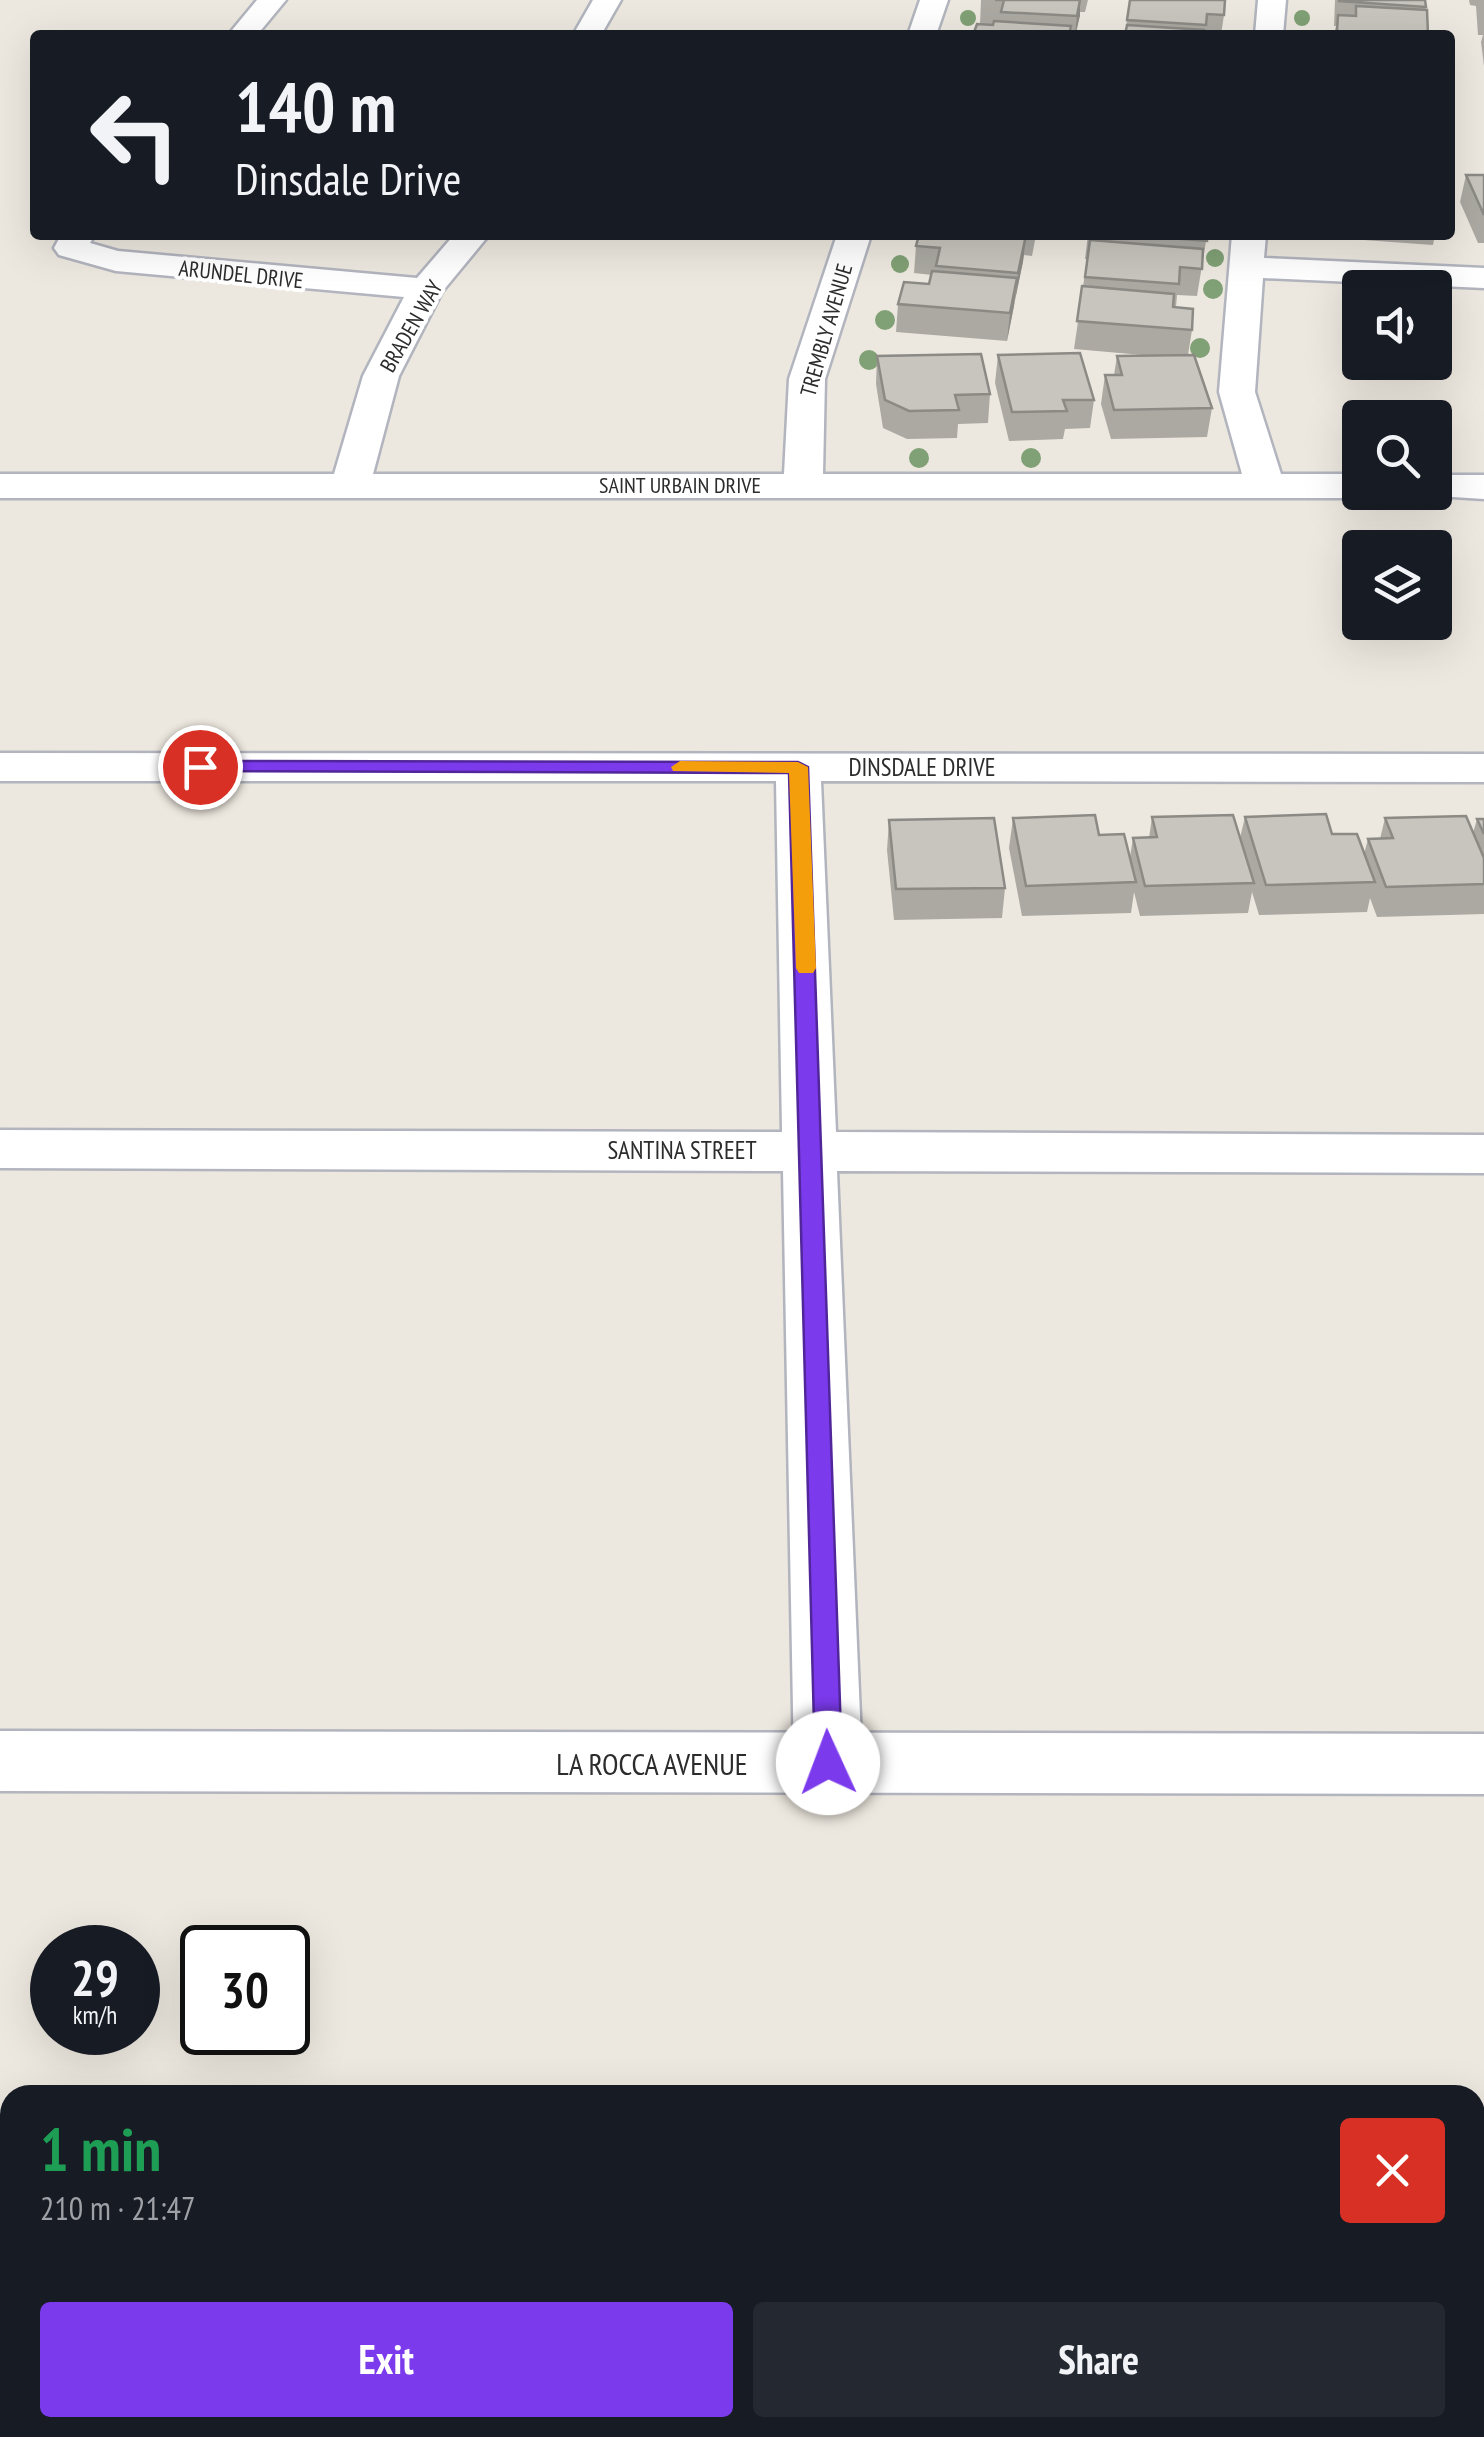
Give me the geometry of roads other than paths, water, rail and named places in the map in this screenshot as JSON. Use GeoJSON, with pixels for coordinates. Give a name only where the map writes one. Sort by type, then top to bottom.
{"type":"FeatureCollection","features":[{"type":"Feature","properties":{"kind":"street"},"geometry":{"type":"LineString","coordinates":[[246,30],[272,0]]}},
{"type":"Feature","properties":{"kind":"street"},"geometry":{"type":"LineString","coordinates":[[590,30],[608,0]]}},
{"type":"Feature","properties":{"kind":"street"},"geometry":{"type":"LineString","coordinates":[[924,30],[934,0]]}},
{"type":"Feature","properties":{"kind":"street"},"geometry":{"type":"LineString","coordinates":[[1269,30],[1272,0]]}},
{"type":"Feature","properties":{"kind":"street","name":"ARUNDEL DRIVE"},"geometry":{"type":"LineString","coordinates":[[75,240],[71,248],[116,261],[426,289]]}},
{"type":"Feature","properties":{"kind":"street","name":"BRADEN WAY"},"geometry":{"type":"LineString","coordinates":[[352,484],[381,376],[426,289],[468,240]]}},
{"type":"Feature","properties":{"kind":"street","name":"TREMBLY AVENUE"},"geometry":{"type":"LineString","coordinates":[[802,485],[807,379],[852,240]]}},
{"type":"Feature","properties":{"kind":"street"},"geometry":{"type":"LineString","coordinates":[[1265,486],[1236,392],[1248,251],[1484,278]]}},
{"type":"Feature","properties":{"kind":"street","name":"SAINT URBAIN DRIVE"},"geometry":{"type":"LineString","coordinates":[[0,486],[1342,486]]}},
{"type":"Feature","properties":{"kind":"street"},"geometry":{"type":"LineString","coordinates":[[1452,487],[1484,487]]}},
{"type":"Feature","properties":{"kind":"street","name":"DINSDALE DRIVE"},"geometry":{"type":"LineString","coordinates":[[0,767],[1484,768]]}},
{"type":"Feature","properties":{"kind":"street"},"geometry":{"type":"LineString","coordinates":[[798,767],[828,1763]]}},
{"type":"Feature","properties":{"kind":"street","name":"SANTINA STREET"},"geometry":{"type":"LineString","coordinates":[[0,1149],[1484,1154]]}},
{"type":"Feature","properties":{"kind":"street","name":"LA ROCCA AVENUE"},"geometry":{"type":"LineString","coordinates":[[0,1761],[1484,1764]]}}]}
